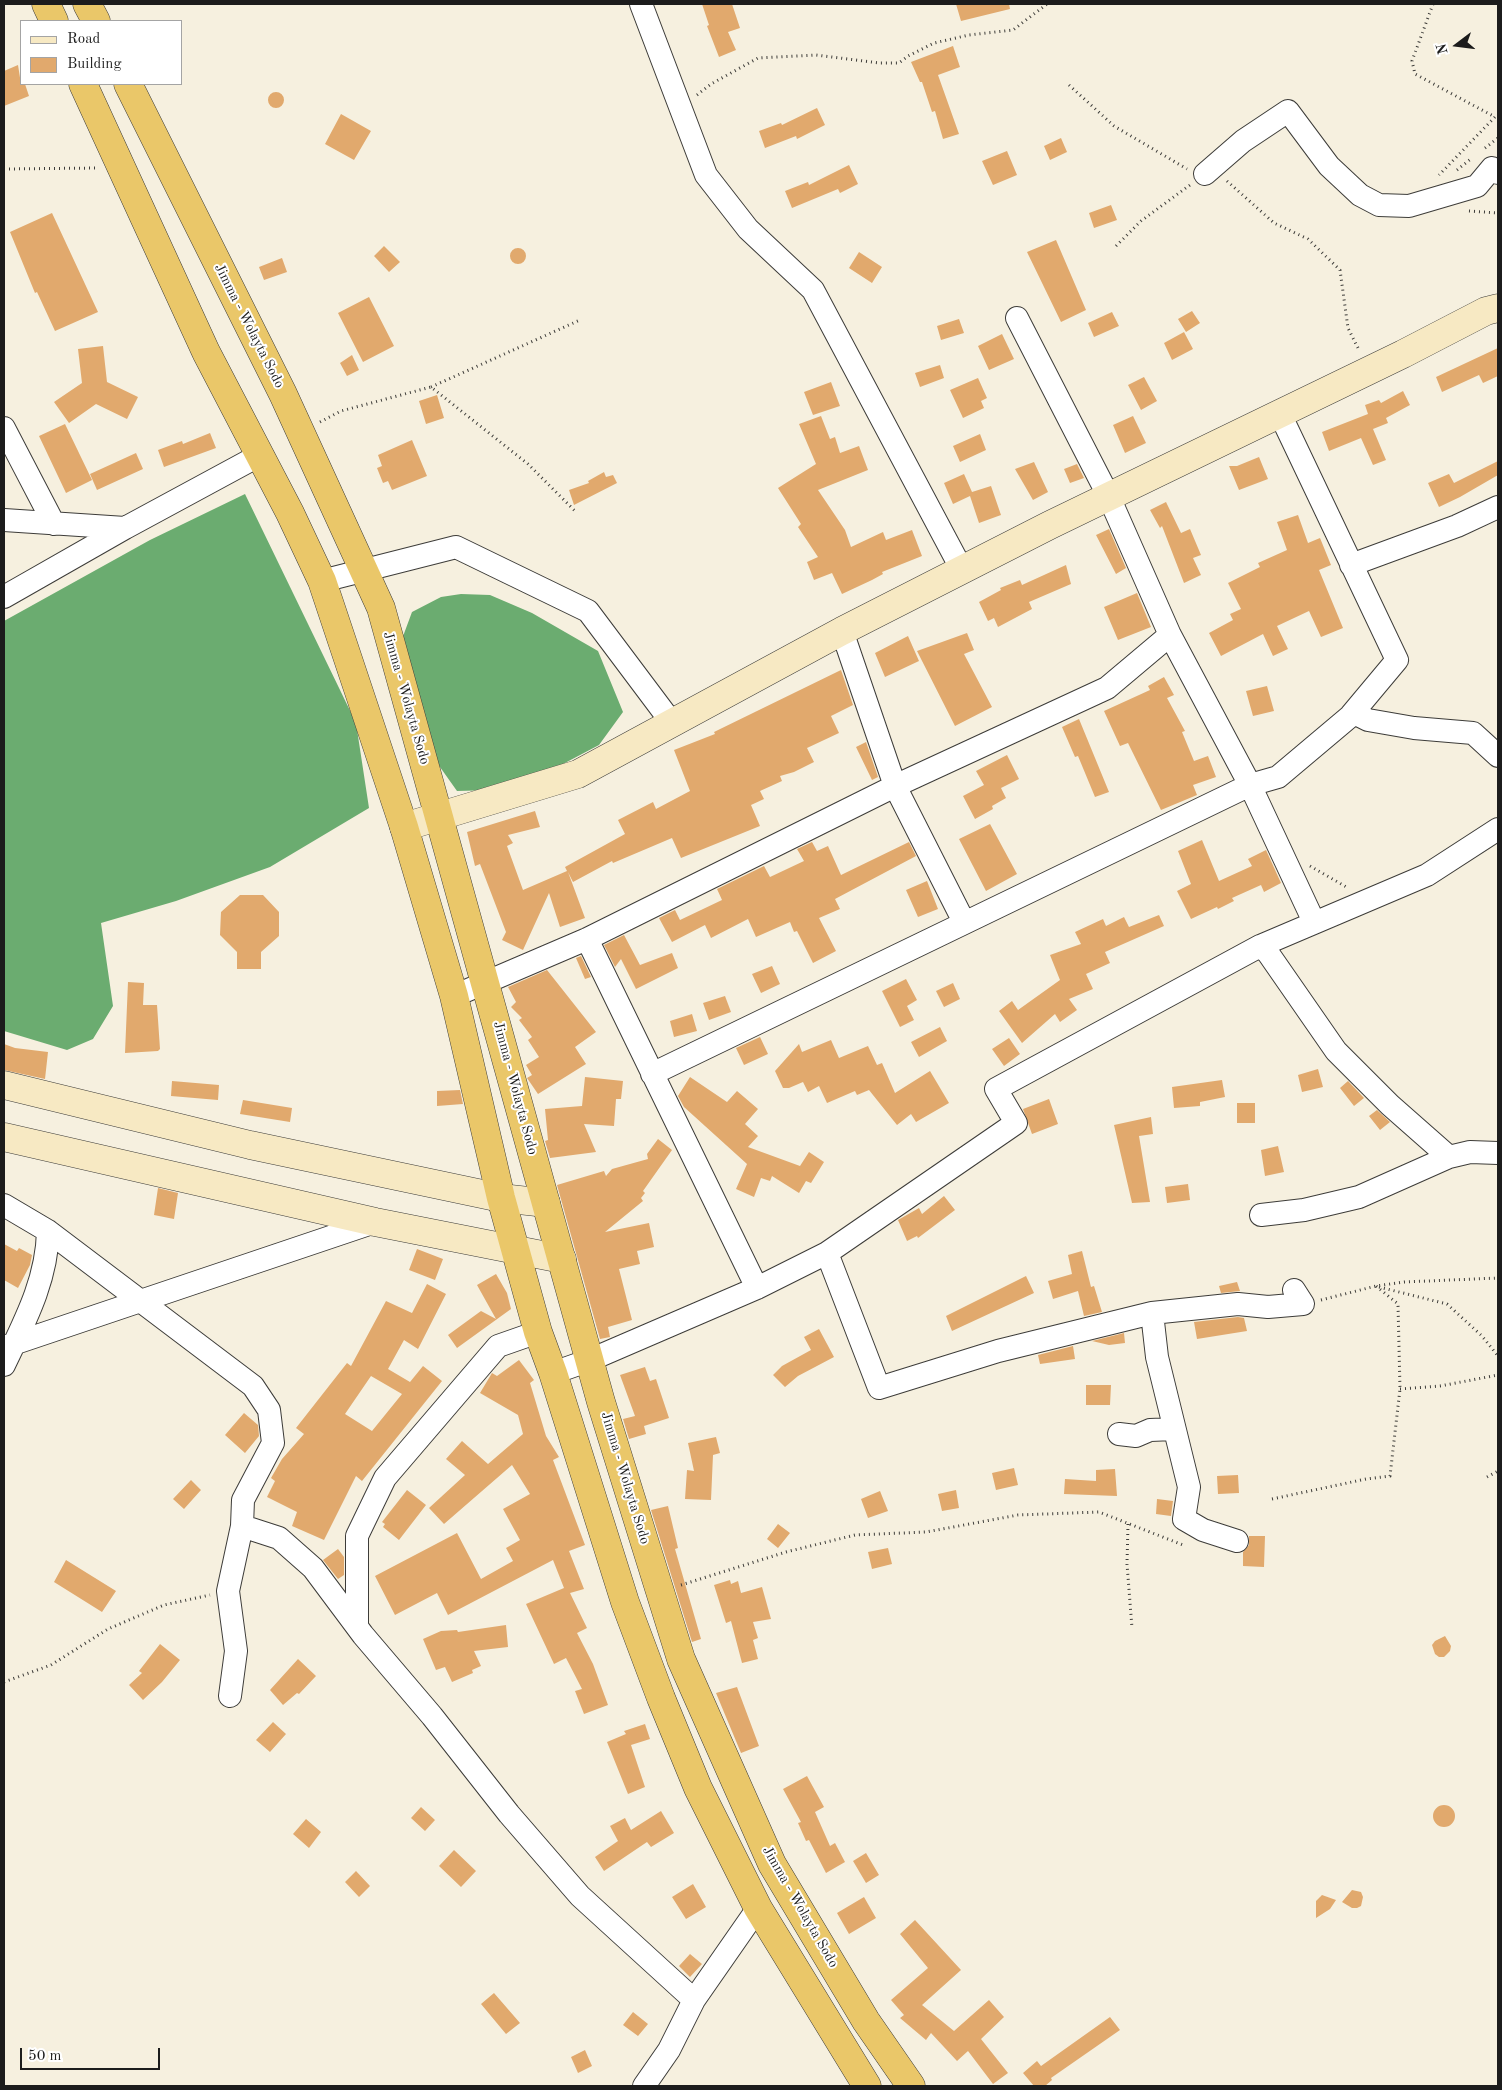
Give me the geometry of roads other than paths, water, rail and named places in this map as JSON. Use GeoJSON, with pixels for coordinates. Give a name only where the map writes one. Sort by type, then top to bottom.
{"type":"FeatureCollection","features":[{"type":"Feature","properties":{"kind":"highway"},"geometry":{"type":"LineString","coordinates":[[46,4],[54,20]]}},
{"type":"Feature","properties":{"kind":"highway"},"geometry":{"type":"LineString","coordinates":[[88,4],[96,20]]}},
{"type":"Feature","properties":{"kind":"highway"},"geometry":{"type":"LineString","coordinates":[[83,85],[206,352],[322,581],[404,827],[454,996],[501,1198],[538,1332],[553,1373],[625,1602],[661,1698],[698,1788],[758,1908],[867,2086]]}},
{"type":"Feature","properties":{"kind":"highway","name":"Jimma - Wolayta Sodo"},"geometry":{"type":"LineString","coordinates":[[128,85],[301,433],[381,608],[590,1360],[681,1659],[772,1864],[866,2020],[911,2086]]}},
{"type":"Feature","properties":{"kind":"street"},"geometry":{"type":"LineString","coordinates":[[640,4],[706,174],[748,229],[814,290],[962,570]]}},
{"type":"Feature","properties":{"kind":"street"},"geometry":{"type":"LineString","coordinates":[[1202,176],[1243,141],[1288,111],[1329,166],[1360,195],[1379,205],[1409,206],[1477,186],[1492,168],[1498,173]]}},
{"type":"Feature","properties":{"kind":"street"},"geometry":{"type":"LineString","coordinates":[[404,827],[578,774],[842,631],[962,570],[1486,311],[1498,308]]}},
{"type":"Feature","properties":{"kind":"street"},"geometry":{"type":"LineString","coordinates":[[1017,318],[1109,497],[1170,635],[1250,786],[1314,922]]}},
{"type":"Feature","properties":{"kind":"street"},"geometry":{"type":"LineString","coordinates":[[652,1074],[964,922],[1250,786],[1278,777],[1351,715],[1397,660],[1280,414]]}},
{"type":"Feature","properties":{"kind":"street"},"geometry":{"type":"LineString","coordinates":[[4,428],[54,524]]}},
{"type":"Feature","properties":{"kind":"street"},"geometry":{"type":"LineString","coordinates":[[4,597],[125,528],[260,456]]}},
{"type":"Feature","properties":{"kind":"street"},"geometry":{"type":"LineString","coordinates":[[1351,565],[1457,526],[1498,507]]}},
{"type":"Feature","properties":{"kind":"street"},"geometry":{"type":"LineString","coordinates":[[4,520],[125,528]]}},
{"type":"Feature","properties":{"kind":"street"},"geometry":{"type":"LineString","coordinates":[[322,581],[456,547],[588,611],[672,723]]}},
{"type":"Feature","properties":{"kind":"street"},"geometry":{"type":"LineString","coordinates":[[842,631],[895,786],[964,922]]}},
{"type":"Feature","properties":{"kind":"street"},"geometry":{"type":"LineString","coordinates":[[454,996],[587,939],[895,786],[1108,688],[1170,635]]}},
{"type":"Feature","properties":{"kind":"street"},"geometry":{"type":"LineString","coordinates":[[1351,715],[1354,713],[1368,720],[1414,728],[1473,733],[1498,756]]}},
{"type":"Feature","properties":{"kind":"street"},"geometry":{"type":"LineString","coordinates":[[553,1373],[590,1360],[757,1288],[827,1254],[1016,1123],[996,1089],[1260,946],[1427,874],[1498,829]]}},
{"type":"Feature","properties":{"kind":"street"},"geometry":{"type":"LineString","coordinates":[[587,939],[757,1288]]}},
{"type":"Feature","properties":{"kind":"street"},"geometry":{"type":"LineString","coordinates":[[1260,946],[1268,953],[1336,1050],[1390,1105],[1449,1157]]}},
{"type":"Feature","properties":{"kind":"street"},"geometry":{"type":"LineString","coordinates":[[4,1085],[250,1145],[501,1198],[546,1203]]}},
{"type":"Feature","properties":{"kind":"street"},"geometry":{"type":"LineString","coordinates":[[4,1137],[375,1222],[562,1259]]}},
{"type":"Feature","properties":{"kind":"street"},"geometry":{"type":"LineString","coordinates":[[1261,1216],[1304,1210],[1359,1197],[1449,1157],[1470,1152],[1498,1153]]}},
{"type":"Feature","properties":{"kind":"street"},"geometry":{"type":"LineString","coordinates":[[4,1205],[48,1231],[254,1386],[269,1410],[272,1443],[243,1500],[242,1526],[228,1591],[236,1651],[230,1696]]}},
{"type":"Feature","properties":{"kind":"street"},"geometry":{"type":"LineString","coordinates":[[9,1345],[375,1222]]}},
{"type":"Feature","properties":{"kind":"street"},"geometry":{"type":"LineString","coordinates":[[4,1365],[9,1345],[38,1294],[48,1256],[48,1231]]}},
{"type":"Feature","properties":{"kind":"street"},"geometry":{"type":"LineString","coordinates":[[827,1254],[879,1388],[1007,1349],[1152,1313],[1238,1304],[1268,1307],[1298,1297]]}},
{"type":"Feature","properties":{"kind":"street"},"geometry":{"type":"LineString","coordinates":[[1152,1313],[1157,1357],[1188,1488],[1184,1519],[1202,1530],[1236,1541]]}},
{"type":"Feature","properties":{"kind":"street"},"geometry":{"type":"LineString","coordinates":[[357,1627],[357,1536],[385,1478],[498,1346],[538,1332]]}},
{"type":"Feature","properties":{"kind":"street"},"geometry":{"type":"LineString","coordinates":[[1118,1434],[1136,1436],[1150,1430],[1174,1429]]}},
{"type":"Feature","properties":{"kind":"street"},"geometry":{"type":"LineString","coordinates":[[242,1526],[278,1538],[306,1562],[357,1627],[432,1716],[509,1814],[580,1896],[694,2000]]}},
{"type":"Feature","properties":{"kind":"street"},"geometry":{"type":"LineString","coordinates":[[644,2086],[669,2050],[694,2000],[758,1908]]}}]}
